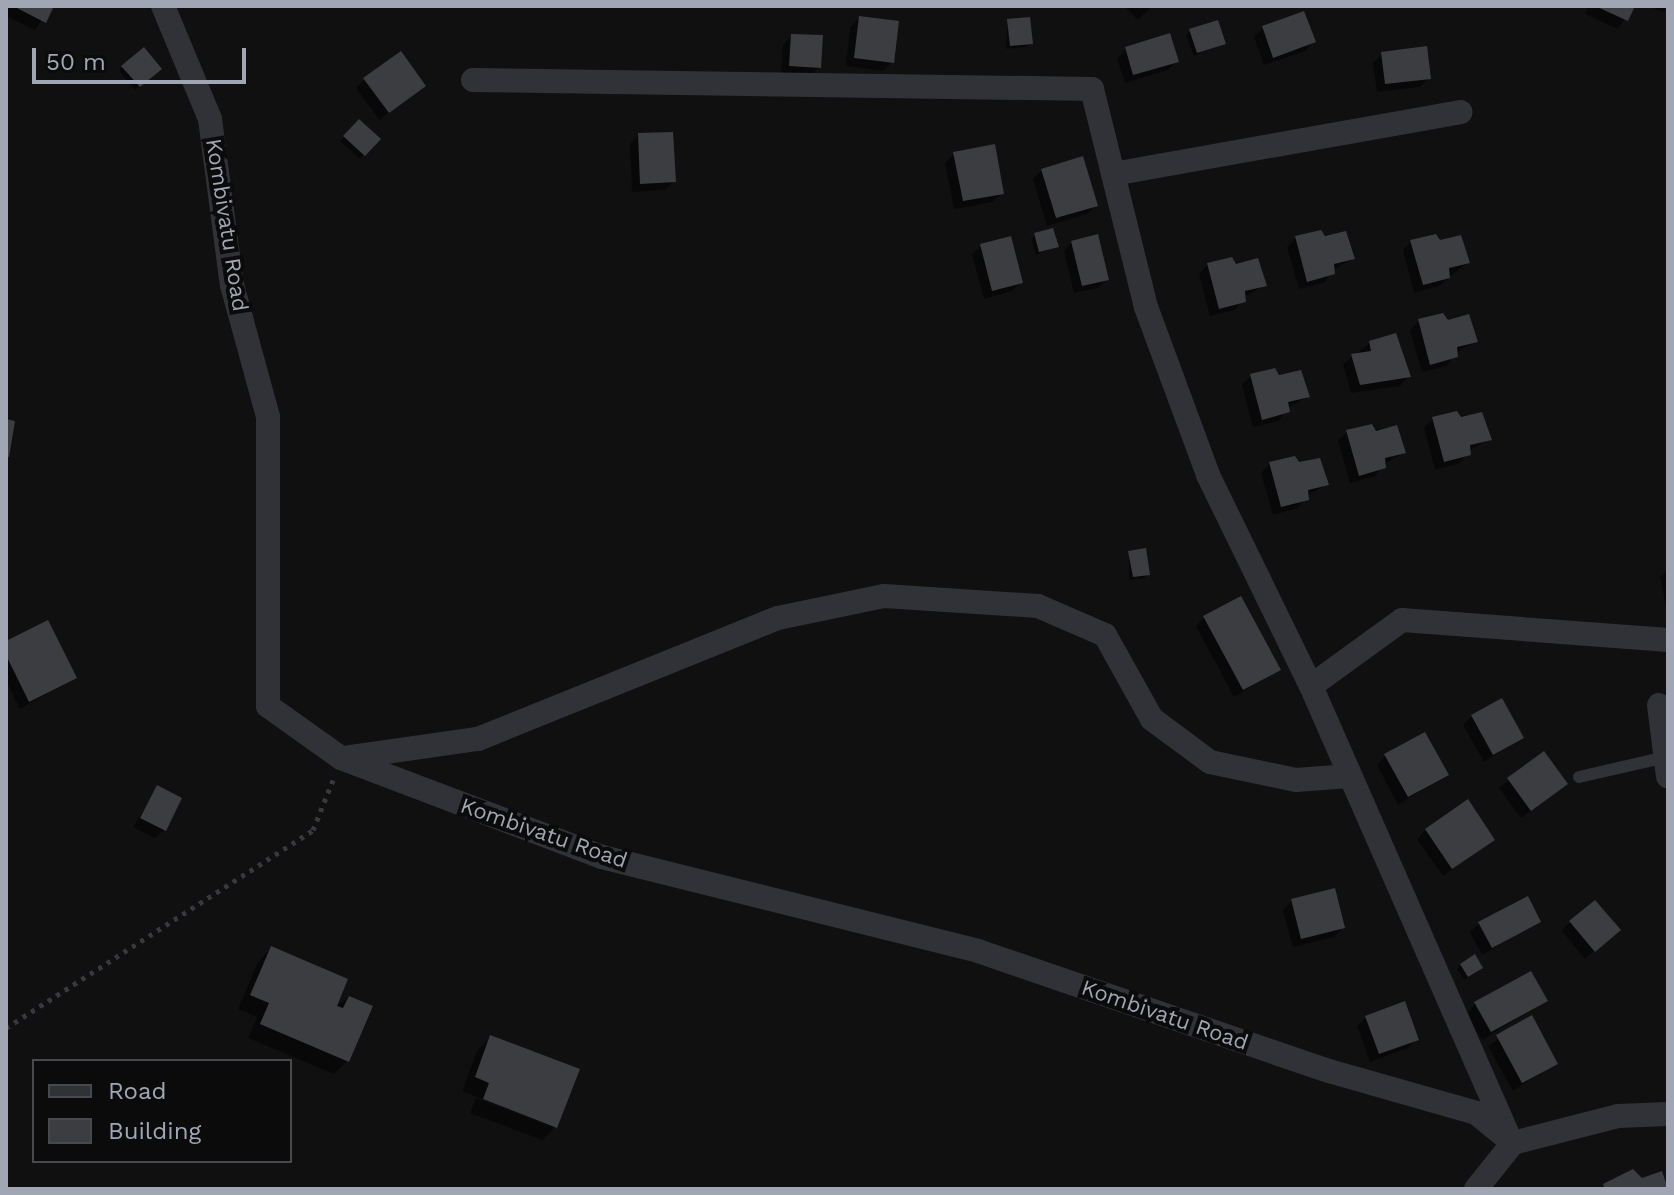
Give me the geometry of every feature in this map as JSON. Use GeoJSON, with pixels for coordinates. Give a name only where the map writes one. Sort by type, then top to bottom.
{"type":"FeatureCollection","features":[{"type":"Feature","properties":{"kind":"street","name":"Kombivatu Road"},"geometry":{"type":"LineString","coordinates":[[163,6],[210,119],[232,285],[268,417],[272,558],[268,706],[341,758],[602,857],[978,951],[1329,1071],[1476,1113],[1513,1143]]}},
{"type":"Feature","properties":{"kind":"street"},"geometry":{"type":"LineString","coordinates":[[473,80],[1092,89],[1146,307],[1208,475],[1311,686],[1513,1143]]}},
{"type":"Feature","properties":{"kind":"street"},"geometry":{"type":"LineString","coordinates":[[1113,174],[1461,112]]}},
{"type":"Feature","properties":{"kind":"street"},"geometry":{"type":"LineString","coordinates":[[341,758],[478,739],[778,618],[884,596],[1038,606],[1105,635],[1152,719],[1210,762],[1296,780],[1349,776]]}},
{"type":"Feature","properties":{"kind":"street"},"geometry":{"type":"LineString","coordinates":[[1311,686],[1402,620],[1668,640]]}},
{"type":"Feature","properties":{"kind":"street"},"geometry":{"type":"LineString","coordinates":[[1659,705],[1667,769]]}},
{"type":"Feature","properties":{"kind":"street"},"geometry":{"type":"LineString","coordinates":[[1476,1189],[1513,1143],[1618,1116],[1668,1114]]}},
{"type":"Feature","properties":{"kind":"lane"},"geometry":{"type":"LineString","coordinates":[[1579,777],[1667,769]]}},
{"type":"Feature","properties":{"kind":"path"},"geometry":{"type":"LineString","coordinates":[[6,1028],[313,830],[341,758]]}},
{"type":"Feature","properties":{"kind":"building"},"geometry":{"type":"Polygon","coordinates":[[[13,6],[54,6],[46,23],[13,6]]]}},
{"type":"Feature","properties":{"kind":"building"},"geometry":{"type":"Polygon","coordinates":[[[1595,6],[1635,6],[1628,21],[1595,6]]]}},
{"type":"Feature","properties":{"kind":"building"},"geometry":{"type":"Polygon","coordinates":[[[1304,11],[1316,42],[1273,58],[1262,26],[1304,11]]]}},
{"type":"Feature","properties":{"kind":"building"},"geometry":{"type":"Polygon","coordinates":[[[859,16],[899,21],[894,63],[854,58],[859,16]]]}},
{"type":"Feature","properties":{"kind":"building"},"geometry":{"type":"Polygon","coordinates":[[[1030,17],[1033,44],[1010,46],[1007,19],[1030,17]]]}},
{"type":"Feature","properties":{"kind":"building"},"geometry":{"type":"Polygon","coordinates":[[[1218,20],[1226,44],[1197,53],[1189,29],[1218,20]]]}},
{"type":"Feature","properties":{"kind":"building"},"geometry":{"type":"Polygon","coordinates":[[[1170,33],[1179,62],[1133,75],[1125,47],[1170,33]]]}},
{"type":"Feature","properties":{"kind":"building"},"geometry":{"type":"Polygon","coordinates":[[[791,34],[823,35],[821,68],[789,66],[791,34]]]}},
{"type":"Feature","properties":{"kind":"building"},"geometry":{"type":"Polygon","coordinates":[[[1427,46],[1431,79],[1385,84],[1381,52],[1427,46]]]}},
{"type":"Feature","properties":{"kind":"building"},"geometry":{"type":"Polygon","coordinates":[[[144,47],[162,69],[140,87],[121,66],[144,47]]]}},
{"type":"Feature","properties":{"kind":"building"},"geometry":{"type":"Polygon","coordinates":[[[401,51],[426,86],[389,113],[363,78],[401,51]]]}},
{"type":"Feature","properties":{"kind":"building"},"geometry":{"type":"Polygon","coordinates":[[[359,119],[381,139],[365,156],[343,136],[359,119]]]}},
{"type":"Feature","properties":{"kind":"building"},"geometry":{"type":"Polygon","coordinates":[[[673,132],[676,182],[640,184],[638,133],[673,132]]]}},
{"type":"Feature","properties":{"kind":"building"},"geometry":{"type":"Polygon","coordinates":[[[995,144],[1004,194],[963,201],[953,152],[995,144]]]}},
{"type":"Feature","properties":{"kind":"building"},"geometry":{"type":"Polygon","coordinates":[[[1083,156],[1098,206],[1056,218],[1041,169],[1083,156]]]}},
{"type":"Feature","properties":{"kind":"building"},"geometry":{"type":"Polygon","coordinates":[[[1053,228],[1059,247],[1039,252],[1034,233],[1053,228]]]}},
{"type":"Feature","properties":{"kind":"building"},"geometry":{"type":"Polygon","coordinates":[[[1321,230],[1325,236],[1346,231],[1355,259],[1334,264],[1335,274],[1307,282],[1295,236],[1321,230]]]}},
{"type":"Feature","properties":{"kind":"building"},"geometry":{"type":"Polygon","coordinates":[[[1098,234],[1109,280],[1082,286],[1071,241],[1098,234]]]}},
{"type":"Feature","properties":{"kind":"building"},"geometry":{"type":"Polygon","coordinates":[[[1436,234],[1440,240],[1461,235],[1470,263],[1449,268],[1450,278],[1423,285],[1410,240],[1436,234]]]}},
{"type":"Feature","properties":{"kind":"building"},"geometry":{"type":"Polygon","coordinates":[[[1011,236],[1023,283],[992,291],[980,244],[1011,236]]]}},
{"type":"Feature","properties":{"kind":"building"},"geometry":{"type":"Polygon","coordinates":[[[1232,257],[1236,264],[1258,258],[1267,286],[1245,291],[1246,302],[1219,309],[1207,263],[1232,257]]]}},
{"type":"Feature","properties":{"kind":"building"},"geometry":{"type":"Polygon","coordinates":[[[1443,313],[1448,320],[1469,314],[1478,342],[1457,347],[1458,357],[1430,365],[1418,319],[1443,313]]]}},
{"type":"Feature","properties":{"kind":"building"},"geometry":{"type":"Polygon","coordinates":[[[1396,333],[1411,377],[1360,385],[1351,354],[1371,351],[1369,341],[1396,333]]]}},
{"type":"Feature","properties":{"kind":"building"},"geometry":{"type":"Polygon","coordinates":[[[1275,368],[1279,375],[1301,370],[1310,397],[1288,402],[1290,412],[1262,420],[1250,374],[1275,368]]]}},
{"type":"Feature","properties":{"kind":"building"},"geometry":{"type":"Polygon","coordinates":[[[1457,411],[1461,417],[1482,412],[1492,440],[1470,445],[1471,455],[1444,462],[1432,417],[1457,411]]]}},
{"type":"Feature","properties":{"kind":"building"},"geometry":{"type":"Polygon","coordinates":[[[6,419],[15,421],[9,457],[6,457],[6,419]]]}},
{"type":"Feature","properties":{"kind":"building"},"geometry":{"type":"Polygon","coordinates":[[[1372,424],[1376,431],[1397,425],[1406,453],[1385,458],[1386,468],[1359,476],[1346,430],[1372,424]]]}},
{"type":"Feature","properties":{"kind":"building"},"geometry":{"type":"Polygon","coordinates":[[[1295,456],[1299,462],[1320,458],[1329,485],[1308,490],[1309,500],[1281,507],[1269,462],[1295,456]]]}},
{"type":"Feature","properties":{"kind":"building"},"geometry":{"type":"Polygon","coordinates":[[[1146,548],[1150,575],[1133,577],[1128,551],[1146,548]]]}},
{"type":"Feature","properties":{"kind":"building"},"geometry":{"type":"Polygon","coordinates":[[[1241,596],[1281,670],[1243,690],[1203,616],[1241,596]]]}},
{"type":"Feature","properties":{"kind":"building"},"geometry":{"type":"Polygon","coordinates":[[[48,620],[77,678],[29,702],[6,655],[6,641],[48,620]]]}},
{"type":"Feature","properties":{"kind":"building"},"geometry":{"type":"Polygon","coordinates":[[[1502,698],[1524,738],[1493,755],[1471,715],[1502,698]]]}},
{"type":"Feature","properties":{"kind":"building"},"geometry":{"type":"Polygon","coordinates":[[[1425,732],[1449,775],[1408,797],[1384,754],[1425,732]]]}},
{"type":"Feature","properties":{"kind":"building"},"geometry":{"type":"Polygon","coordinates":[[[1544,751],[1568,784],[1531,811],[1507,778],[1544,751]]]}},
{"type":"Feature","properties":{"kind":"building"},"geometry":{"type":"Polygon","coordinates":[[[157,785],[182,798],[166,831],[140,818],[157,785]]]}},
{"type":"Feature","properties":{"kind":"building"},"geometry":{"type":"Polygon","coordinates":[[[1468,799],[1495,840],[1452,869],[1425,829],[1468,799]]]}},
{"type":"Feature","properties":{"kind":"building"},"geometry":{"type":"Polygon","coordinates":[[[1335,888],[1345,928],[1301,939],[1291,899],[1335,888]]]}},
{"type":"Feature","properties":{"kind":"building"},"geometry":{"type":"Polygon","coordinates":[[[1528,896],[1541,922],[1492,948],[1478,922],[1528,896]]]}},
{"type":"Feature","properties":{"kind":"building"},"geometry":{"type":"Polygon","coordinates":[[[1595,900],[1621,930],[1595,952],[1569,921],[1595,900]]]}},
{"type":"Feature","properties":{"kind":"building"},"geometry":{"type":"Polygon","coordinates":[[[271,946],[348,979],[337,1006],[343,1008],[349,996],[373,1006],[349,1062],[260,1024],[269,1003],[250,995],[271,946]]]}},
{"type":"Feature","properties":{"kind":"building"},"geometry":{"type":"Polygon","coordinates":[[[1475,954],[1483,968],[1468,977],[1460,964],[1475,954]]]}},
{"type":"Feature","properties":{"kind":"building"},"geometry":{"type":"Polygon","coordinates":[[[1531,971],[1548,1001],[1491,1032],[1474,1002],[1531,971]]]}},
{"type":"Feature","properties":{"kind":"building"},"geometry":{"type":"Polygon","coordinates":[[[1405,1001],[1419,1040],[1379,1054],[1365,1016],[1405,1001]]]}},
{"type":"Feature","properties":{"kind":"building"},"geometry":{"type":"Polygon","coordinates":[[[1532,1015],[1558,1064],[1522,1083],[1496,1035],[1532,1015]]]}},
{"type":"Feature","properties":{"kind":"building"},"geometry":{"type":"Polygon","coordinates":[[[490,1035],[580,1069],[557,1128],[483,1099],[489,1083],[475,1077],[490,1035]]]}},
{"type":"Feature","properties":{"kind":"building"},"geometry":{"type":"Polygon","coordinates":[[[1633,1169],[1642,1178],[1662,1171],[1668,1189],[1605,1189],[1603,1184],[1633,1169]]]}}]}
